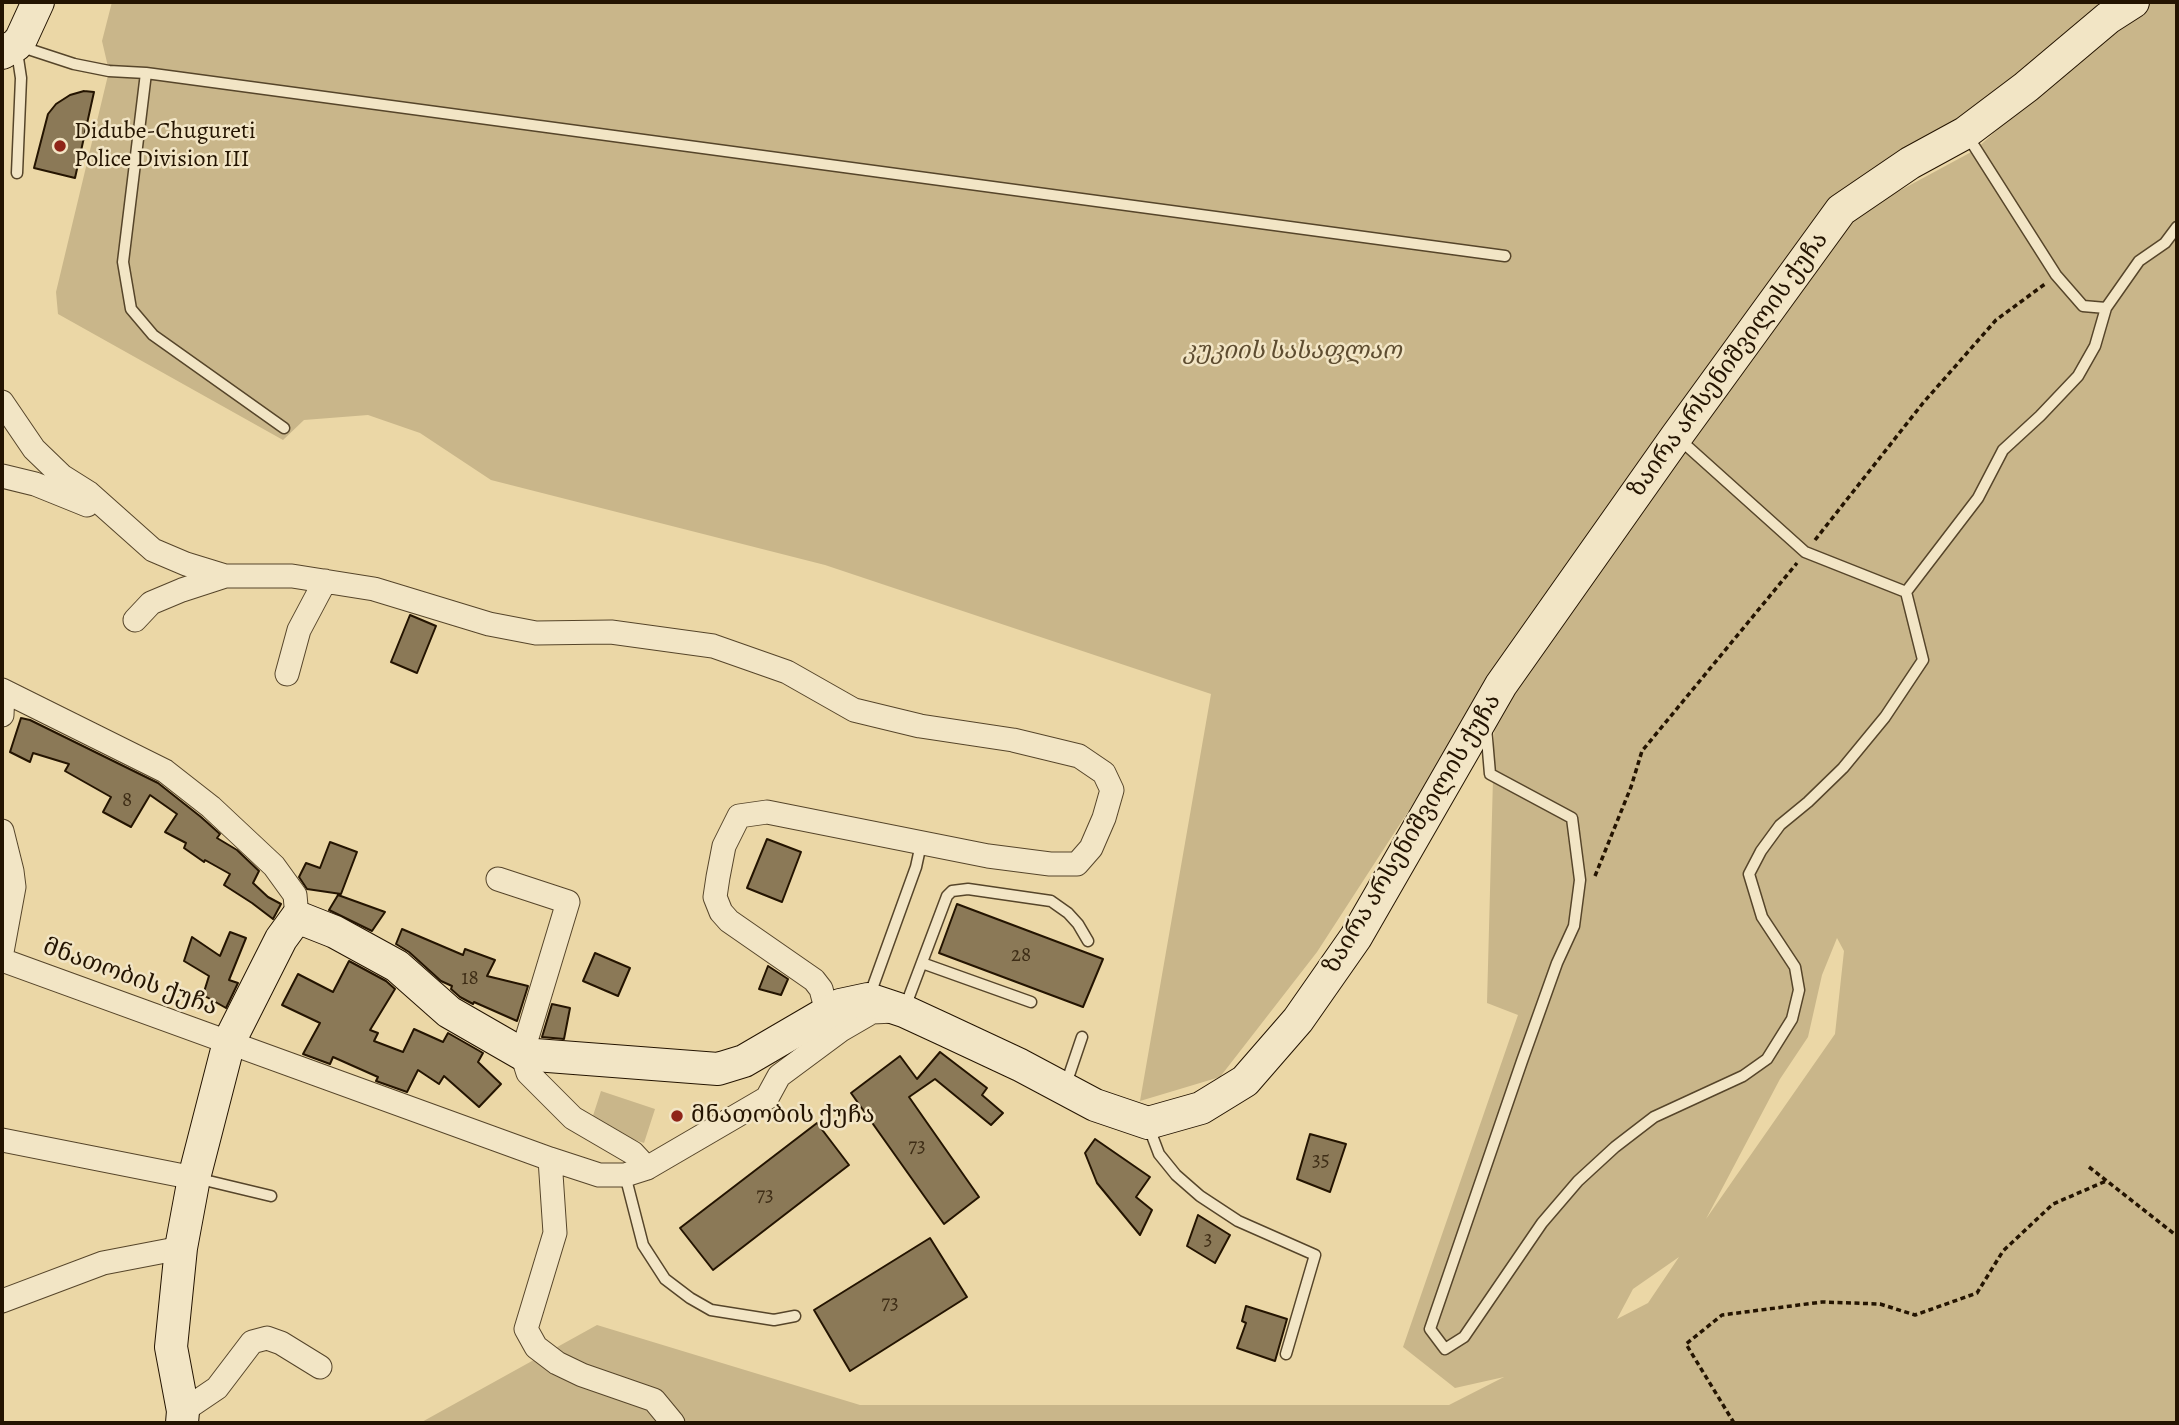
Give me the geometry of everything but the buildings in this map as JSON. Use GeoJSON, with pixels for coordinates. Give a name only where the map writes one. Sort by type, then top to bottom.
{"type":"FeatureCollection","features":[{"type":"Feature","properties":{"kind":"street"},"geometry":{"type":"LineString","coordinates":[[12,2],[21,12],[14,43]]}},
{"type":"Feature","properties":{"kind":"street"},"geometry":{"type":"LineString","coordinates":[[14,43],[38,2]]}},
{"type":"Feature","properties":{"kind":"street","name":"ზაირა არსენიშვილის ქუჩა"},"geometry":{"type":"LineString","coordinates":[[1148,1123],[1201,1108],[1245,1081],[1298,1020],[1356,937],[1501,685],[1676,436],[1841,211],[1910,163],[1965,132],[2026,87],[2108,18],[2133,2]]}},
{"type":"Feature","properties":{"kind":"street"},"geometry":{"type":"LineString","coordinates":[[2,402],[34,449],[62,476],[89,493],[153,550],[186,564],[225,576],[292,576],[374,589],[489,624],[536,633],[611,632],[713,646],[787,671],[854,710],[919,726],[1013,740],[1079,757],[1104,773],[1112,790],[1104,818],[1091,848],[1077,864],[1051,864],[921,844],[767,812],[739,816],[724,846],[718,877],[715,897],[721,912],[729,921],[814,980],[821,989],[834,1021]]}},
{"type":"Feature","properties":{"kind":"street"},"geometry":{"type":"LineString","coordinates":[[2,476],[35,484],[113,515]]}},
{"type":"Feature","properties":{"kind":"street"},"geometry":{"type":"LineString","coordinates":[[135,620],[150,603],[225,576]]}},
{"type":"Feature","properties":{"kind":"street"},"geometry":{"type":"LineString","coordinates":[[287,674],[299,630],[325,581]]}},
{"type":"Feature","properties":{"kind":"street"},"geometry":{"type":"LineString","coordinates":[[2,699],[164,771],[211,807],[274,866],[295,895],[297,917],[281,939],[229,1042],[194,1178],[181,1248],[171,1347],[183,1417]]}},
{"type":"Feature","properties":{"kind":"street"},"geometry":{"type":"LineString","coordinates":[[2,831],[12,871],[8,884],[2,953]]}},
{"type":"Feature","properties":{"kind":"street"},"geometry":{"type":"LineString","coordinates":[[498,879],[568,902],[522,1054],[528,1073],[573,1118],[633,1153],[636,1172],[767,1098],[779,1076],[834,1021],[840,1004],[868,999],[904,1011],[1020,1065],[1095,1105],[1148,1123]]}},
{"type":"Feature","properties":{"kind":"street"},"geometry":{"type":"LineString","coordinates":[[297,917],[335,932],[397,966],[449,1012],[522,1054],[718,1069],[744,1061],[834,1021],[872,1012],[904,1011]]}},
{"type":"Feature","properties":{"kind":"street","name":"მნათობის ქუჩა"},"geometry":{"type":"LineString","coordinates":[[2,960],[550,1159],[599,1175],[636,1172]]}},
{"type":"Feature","properties":{"kind":"street"},"geometry":{"type":"LineString","coordinates":[[2,1140],[194,1178]]}},
{"type":"Feature","properties":{"kind":"street"},"geometry":{"type":"LineString","coordinates":[[550,1159],[555,1233],[526,1329],[536,1347],[557,1363],[582,1375],[654,1400],[673,1423]]}},
{"type":"Feature","properties":{"kind":"street"},"geometry":{"type":"LineString","coordinates":[[2,1301],[103,1263],[181,1248]]}},
{"type":"Feature","properties":{"kind":"street"},"geometry":{"type":"LineString","coordinates":[[183,1417],[217,1388],[252,1342],[267,1338],[281,1343],[320,1367]]}},
{"type":"Feature","properties":{"kind":"lane"},"geometry":{"type":"LineString","coordinates":[[14,43],[74,64],[109,71],[146,73],[1506,256]]}},
{"type":"Feature","properties":{"kind":"lane"},"geometry":{"type":"LineString","coordinates":[[14,43],[21,78],[17,173]]}},
{"type":"Feature","properties":{"kind":"lane"},"geometry":{"type":"LineString","coordinates":[[146,73],[123,262],[131,309],[153,335],[284,428]]}},
{"type":"Feature","properties":{"kind":"lane"},"geometry":{"type":"LineString","coordinates":[[1965,132],[2056,275],[2084,306],[2106,308]]}},
{"type":"Feature","properties":{"kind":"lane"},"geometry":{"type":"LineString","coordinates":[[1906,592],[1978,498],[2003,450],[2078,376],[2095,346],[2106,308],[2139,261],[2165,243],[2177,227]]}},
{"type":"Feature","properties":{"kind":"lane"},"geometry":{"type":"LineString","coordinates":[[1676,436],[1805,552],[1906,592]]}},
{"type":"Feature","properties":{"kind":"lane"},"geometry":{"type":"LineString","coordinates":[[1485,716],[1490,774],[1572,818],[1580,880],[1574,926],[1557,963],[1430,1329],[1445,1349],[1464,1337],[1542,1223],[1578,1181],[1615,1147],[1654,1117],[1743,1076],[1767,1059],[1792,1019],[1799,989],[1795,967],[1762,917],[1749,874],[1761,851],[1780,825],[1843,768],[1885,717],[1923,660],[1906,592]]}},
{"type":"Feature","properties":{"kind":"lane"},"geometry":{"type":"LineString","coordinates":[[868,999],[916,867],[921,844]]}},
{"type":"Feature","properties":{"kind":"lane"},"geometry":{"type":"LineString","coordinates":[[904,1011],[947,896],[952,891],[960,888],[1051,901],[1068,913],[1088,941]]}},
{"type":"Feature","properties":{"kind":"lane"},"geometry":{"type":"LineString","coordinates":[[922,963],[1031,1002]]}},
{"type":"Feature","properties":{"kind":"lane"},"geometry":{"type":"LineString","coordinates":[[1064,1089],[1082,1037]]}},
{"type":"Feature","properties":{"kind":"lane"},"geometry":{"type":"LineString","coordinates":[[1148,1123],[1159,1154],[1176,1175],[1200,1196],[1238,1221],[1315,1255],[1286,1354]]}},
{"type":"Feature","properties":{"kind":"lane"},"geometry":{"type":"LineString","coordinates":[[636,1172],[643,1245],[665,1279],[711,1310],[774,1320],[794,1317]]}},
{"type":"Feature","properties":{"kind":"lane"},"geometry":{"type":"LineString","coordinates":[[194,1178],[271,1196]]}},
{"type":"Feature","properties":{"kind":"path"},"geometry":{"type":"LineString","coordinates":[[1595,876],[1631,787],[1642,751],[1923,403],[1996,320],[2056,275]]}},
{"type":"Feature","properties":{"kind":"path"},"geometry":{"type":"LineString","coordinates":[[2089,1167],[2177,1236]]}},
{"type":"Feature","properties":{"kind":"path"},"geometry":{"type":"LineString","coordinates":[[1734,1423],[1686,1344],[1722,1315],[1822,1303],[1880,1304],[1915,1315],[1977,1293],[2003,1251],[2053,1204],[2106,1181]]}},
{"type":"Feature","properties":{"kind":"green space","name":"კუკიის სასაფლაო"},"geometry":{"type":"Polygon","coordinates":[[[112,2],[2115,2],[1931,138],[1826,203],[1650,451],[1435,770],[1317,952],[1220,1077],[1140,1101],[1211,694],[825,565],[491,480],[420,433],[368,415],[304,420],[283,440],[58,314],[56,292],[109,71],[102,41],[112,2]]]}},
{"type":"Feature","properties":{"kind":"green space"},"geometry":{"type":"Polygon","coordinates":[[[2152,2],[2177,2],[2177,1423],[420,1423],[597,1325],[860,1405],[1449,1405],[1504,1377],[1455,1388],[1403,1347],[1518,1015],[1487,1003],[1495,703],[1849,218],[1975,150],[2107,29],[2152,2]],[[1837,938],[1822,975],[1808,1037],[1780,1079],[1706,1219],[1835,1034],[1844,951],[1837,938]],[[1679,1257],[1633,1289],[1617,1319],[1648,1303],[1679,1257]]]}},
{"type":"Feature","properties":{"kind":"green space"},"geometry":{"type":"Polygon","coordinates":[[[601,1091],[655,1109],[644,1143],[590,1125],[601,1091]]]}},
{"type":"Feature","properties":{"kind":"place","name":"Didube-Chugureti Police Division III"},"geometry":{"type":"Point","coordinates":[60,146]}},
{"type":"Feature","properties":{"kind":"place","name":"მნათობის ქუჩა"},"geometry":{"type":"Point","coordinates":[677,1116]}}]}
